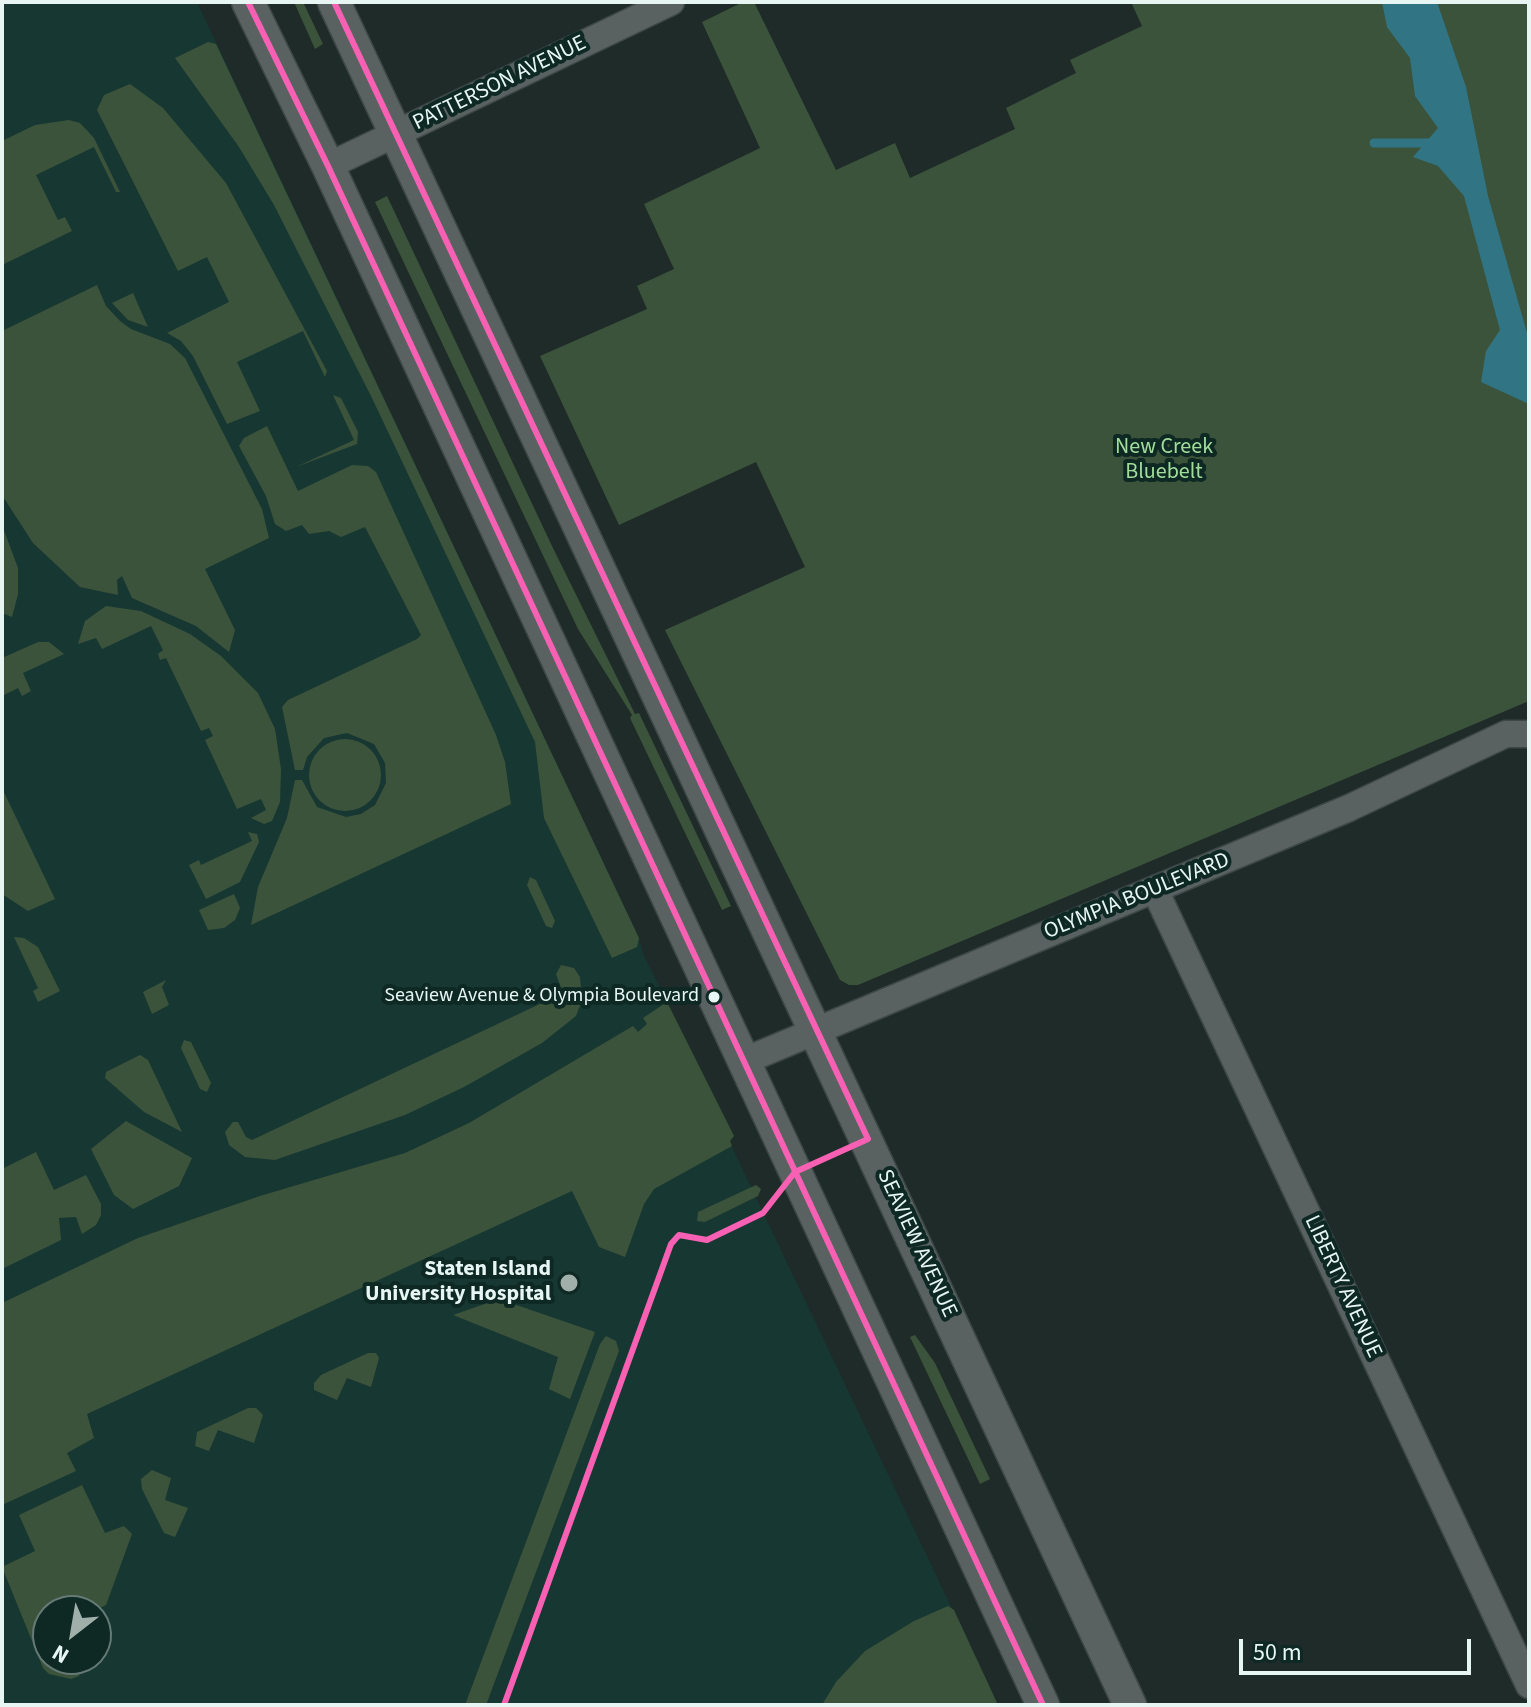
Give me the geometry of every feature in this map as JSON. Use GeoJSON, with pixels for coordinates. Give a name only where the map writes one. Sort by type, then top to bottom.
{"type":"FeatureCollection","features":[{"type":"Feature","properties":{"kind":"street"},"geometry":{"type":"LineString","coordinates":[[248,2],[328,166],[1043,1705]]}},
{"type":"Feature","properties":{"kind":"street","name":"SEAVIEW AVENUE"},"geometry":{"type":"LineString","coordinates":[[334,2],[1130,1705]]}},
{"type":"Feature","properties":{"kind":"street","name":"PATTERSON AVENUE"},"geometry":{"type":"LineString","coordinates":[[328,166],[671,2]]}},
{"type":"Feature","properties":{"kind":"street","name":"OLYMPIA BOULEVARD"},"geometry":{"type":"LineString","coordinates":[[744,1061],[816,1028],[1349,808],[1506,734],[1529,733]]}},
{"type":"Feature","properties":{"kind":"street","name":"LIBERTY AVENUE"},"geometry":{"type":"LineString","coordinates":[[1155,890],[1529,1685]]}},
{"type":"Feature","properties":{"kind":"shaded area"},"geometry":{"type":"Polygon","coordinates":[[[2,2],[197,2],[639,938],[643,954],[734,1136],[730,1143],[998,1705],[2,1705],[2,2]]]}},
{"type":"Feature","properties":{"kind":"green space"},"geometry":{"type":"Polygon","coordinates":[[[294,2],[303,2],[323,44],[315,49],[294,2]]]}},
{"type":"Feature","properties":{"kind":"green space","name":"New Creek Bluebelt"},"geometry":{"type":"Polygon","coordinates":[[[743,2],[754,2],[836,170],[895,143],[910,178],[1015,129],[1006,108],[1076,73],[1070,60],[1142,26],[1131,2],[1529,2],[1529,701],[858,985],[849,985],[840,980],[665,630],[805,567],[756,462],[619,525],[540,356],[647,309],[637,286],[674,269],[644,204],[760,148],[702,22],[743,2]]]}},
{"type":"Feature","properties":{"kind":"green space"},"geometry":{"type":"Polygon","coordinates":[[[208,42],[216,44],[639,938],[637,947],[612,958],[544,818],[535,742],[371,396],[274,205],[239,147],[175,58],[208,42]]]}},
{"type":"Feature","properties":{"kind":"green space"},"geometry":{"type":"Polygon","coordinates":[[[130,84],[163,108],[226,183],[327,371],[325,377],[303,331],[237,362],[260,411],[227,424],[193,356],[181,341],[167,333],[229,302],[207,257],[178,271],[97,110],[104,95],[130,84]]]}},
{"type":"Feature","properties":{"kind":"green space"},"geometry":{"type":"Polygon","coordinates":[[[69,120],[80,123],[94,138],[120,192],[116,192],[94,147],[36,175],[58,220],[65,217],[72,231],[2,265],[2,141],[35,125],[69,120]]]}},
{"type":"Feature","properties":{"kind":"green space"},"geometry":{"type":"Polygon","coordinates":[[[387,196],[552,546],[635,714],[639,713],[731,906],[722,910],[630,718],[632,715],[578,629],[375,202],[387,196]]]}},
{"type":"Feature","properties":{"kind":"green space"},"geometry":{"type":"Polygon","coordinates":[[[97,285],[106,306],[120,321],[131,329],[170,344],[185,358],[262,509],[269,538],[205,569],[235,630],[229,652],[196,626],[132,598],[122,576],[117,580],[118,595],[80,587],[33,543],[2,495],[2,331],[97,285]]]}},
{"type":"Feature","properties":{"kind":"green space"},"geometry":{"type":"Polygon","coordinates":[[[133,293],[148,327],[128,320],[112,303],[133,293]]]}},
{"type":"Feature","properties":{"kind":"green space"},"geometry":{"type":"Polygon","coordinates":[[[333,395],[341,398],[358,432],[357,444],[296,467],[354,440],[333,395]]]}},
{"type":"Feature","properties":{"kind":"green space"},"geometry":{"type":"Polygon","coordinates":[[[267,426],[298,491],[352,465],[368,466],[376,472],[496,735],[505,762],[511,804],[251,925],[258,887],[287,818],[295,780],[302,780],[317,807],[346,817],[361,814],[375,805],[386,783],[385,763],[374,744],[347,733],[324,738],[307,757],[303,770],[295,770],[282,707],[288,700],[421,635],[365,527],[341,537],[329,531],[309,534],[302,525],[286,531],[275,524],[266,496],[239,446],[244,438],[267,426]]]}},
{"type":"Feature","properties":{"kind":"green space"},"geometry":{"type":"Polygon","coordinates":[[[2,525],[18,568],[18,594],[12,617],[2,613],[2,525]]]}},
{"type":"Feature","properties":{"kind":"green space"},"geometry":{"type":"Polygon","coordinates":[[[106,606],[141,611],[190,634],[221,656],[258,693],[275,729],[281,769],[280,802],[272,821],[264,824],[251,818],[266,810],[261,799],[237,809],[205,740],[213,736],[209,728],[201,731],[166,658],[160,660],[158,654],[163,650],[151,626],[102,649],[96,638],[78,644],[85,621],[106,606]]]}},
{"type":"Feature","properties":{"kind":"green space"},"geometry":{"type":"Polygon","coordinates":[[[38,642],[49,642],[64,654],[23,673],[31,691],[22,696],[18,688],[2,696],[2,658],[38,642]]]}},
{"type":"Feature","properties":{"kind":"green space"},"geometry":{"type":"Polygon","coordinates":[[[345,739],[365,745],[375,755],[381,775],[375,795],[365,805],[345,811],[325,805],[315,795],[309,775],[315,755],[325,745],[345,739]]]}},
{"type":"Feature","properties":{"kind":"green space"},"geometry":{"type":"Polygon","coordinates":[[[2,788],[55,899],[28,911],[2,894],[2,788]]]}},
{"type":"Feature","properties":{"kind":"green space"},"geometry":{"type":"Polygon","coordinates":[[[248,832],[257,834],[259,842],[240,882],[206,899],[189,865],[199,860],[201,865],[252,841],[248,832]]]}},
{"type":"Feature","properties":{"kind":"green space"},"geometry":{"type":"Polygon","coordinates":[[[530,877],[536,880],[555,921],[552,928],[546,926],[527,885],[530,877]]]}},
{"type":"Feature","properties":{"kind":"green space"},"geometry":{"type":"Polygon","coordinates":[[[234,894],[240,908],[235,920],[224,928],[208,930],[199,910],[234,894]]]}},
{"type":"Feature","properties":{"kind":"green space"},"geometry":{"type":"Polygon","coordinates":[[[14,937],[24,938],[38,947],[60,991],[38,1002],[33,991],[38,988],[14,937]]]}},
{"type":"Feature","properties":{"kind":"green space"},"geometry":{"type":"Polygon","coordinates":[[[561,965],[574,968],[580,977],[582,1000],[576,1016],[542,1043],[464,1087],[405,1115],[275,1160],[245,1157],[229,1145],[225,1132],[233,1122],[238,1122],[246,1137],[252,1140],[563,993],[556,974],[561,965]]]}},
{"type":"Feature","properties":{"kind":"green space"},"geometry":{"type":"Polygon","coordinates":[[[166,980],[162,987],[169,1005],[152,1014],[143,992],[166,980]]]}},
{"type":"Feature","properties":{"kind":"green space"},"geometry":{"type":"Polygon","coordinates":[[[667,1002],[734,1136],[730,1141],[732,1146],[654,1189],[644,1204],[625,1257],[599,1247],[572,1191],[87,1414],[94,1438],[67,1453],[76,1471],[2,1505],[2,1303],[138,1238],[260,1196],[405,1153],[469,1123],[633,1026],[638,1032],[647,1024],[643,1018],[667,1002]]]}},
{"type":"Feature","properties":{"kind":"green space"},"geometry":{"type":"Polygon","coordinates":[[[184,1040],[191,1042],[211,1083],[207,1092],[200,1089],[181,1048],[184,1040]]]}},
{"type":"Feature","properties":{"kind":"green space"},"geometry":{"type":"Polygon","coordinates":[[[140,1055],[148,1060],[182,1132],[144,1112],[105,1078],[106,1072],[140,1055]]]}},
{"type":"Feature","properties":{"kind":"green space"},"geometry":{"type":"Polygon","coordinates":[[[126,1121],[192,1158],[179,1186],[133,1209],[114,1195],[91,1149],[126,1121]]]}},
{"type":"Feature","properties":{"kind":"green space"},"geometry":{"type":"Polygon","coordinates":[[[36,1152],[54,1190],[86,1175],[101,1204],[101,1215],[96,1225],[82,1234],[76,1217],[59,1218],[61,1240],[2,1269],[2,1169],[36,1152]]]}},
{"type":"Feature","properties":{"kind":"green space"},"geometry":{"type":"Polygon","coordinates":[[[756,1185],[761,1189],[758,1196],[705,1222],[697,1221],[698,1212],[756,1185]]]}},
{"type":"Feature","properties":{"kind":"green space"},"geometry":{"type":"Polygon","coordinates":[[[499,1299],[595,1332],[570,1399],[549,1389],[558,1357],[453,1315],[499,1299]]]}},
{"type":"Feature","properties":{"kind":"green space"},"geometry":{"type":"Polygon","coordinates":[[[915,1335],[935,1363],[990,1479],[980,1484],[910,1337],[915,1335]]]}},
{"type":"Feature","properties":{"kind":"green space"},"geometry":{"type":"Polygon","coordinates":[[[606,1336],[616,1341],[619,1351],[486,1705],[465,1705],[600,1344],[606,1336]]]}},
{"type":"Feature","properties":{"kind":"green space"},"geometry":{"type":"Polygon","coordinates":[[[368,1353],[376,1353],[379,1358],[371,1387],[347,1378],[337,1400],[314,1390],[314,1383],[321,1375],[368,1353]]]}},
{"type":"Feature","properties":{"kind":"green space"},"geometry":{"type":"Polygon","coordinates":[[[248,1408],[256,1408],[263,1415],[254,1443],[218,1430],[209,1451],[195,1446],[197,1432],[248,1408]]]}},
{"type":"Feature","properties":{"kind":"green space"},"geometry":{"type":"Polygon","coordinates":[[[152,1470],[171,1478],[165,1500],[188,1508],[175,1537],[164,1533],[142,1489],[141,1479],[152,1470]]]}},
{"type":"Feature","properties":{"kind":"green space"},"geometry":{"type":"Polygon","coordinates":[[[82,1485],[105,1533],[124,1526],[132,1534],[110,1595],[32,1595],[32,1641],[2,1567],[35,1551],[19,1515],[82,1485]]]}},
{"type":"Feature","properties":{"kind":"green space"},"geometry":{"type":"Polygon","coordinates":[[[948,1606],[954,1610],[998,1705],[822,1705],[836,1682],[865,1651],[914,1621],[948,1606]]]}},
{"type":"Feature","properties":{"kind":"green space"},"geometry":{"type":"Polygon","coordinates":[[[53,1675],[79,1675],[71,1679],[53,1675]]]}},
{"type":"Feature","properties":{"kind":"water"},"geometry":{"type":"Polygon","coordinates":[[[1382,2],[1437,2],[1466,87],[1488,196],[1529,340],[1529,404],[1481,382],[1486,351],[1500,330],[1464,196],[1438,166],[1413,157],[1438,128],[1415,96],[1410,58],[1387,27],[1382,2]]]}},
{"type":"Feature","properties":{"kind":"waterway"},"geometry":{"type":"LineString","coordinates":[[1374,143],[1435,143]]}},
{"type":"Feature","properties":{"kind":"transit line"},"geometry":{"type":"LineString","coordinates":[[248,2],[328,166],[1043,1705]]}},
{"type":"Feature","properties":{"kind":"transit line"},"geometry":{"type":"LineString","coordinates":[[334,2],[868,1139],[795,1172],[763,1213],[707,1240],[679,1235],[671,1244],[504,1705]]}},
{"type":"Feature","properties":{"kind":"place","name":"Seaview Avenue & Olympia Boulevard"},"geometry":{"type":"Point","coordinates":[714,997]}},
{"type":"Feature","properties":{"kind":"place","name":"Staten Island University Hospital"},"geometry":{"type":"Point","coordinates":[569,1283]}}]}
